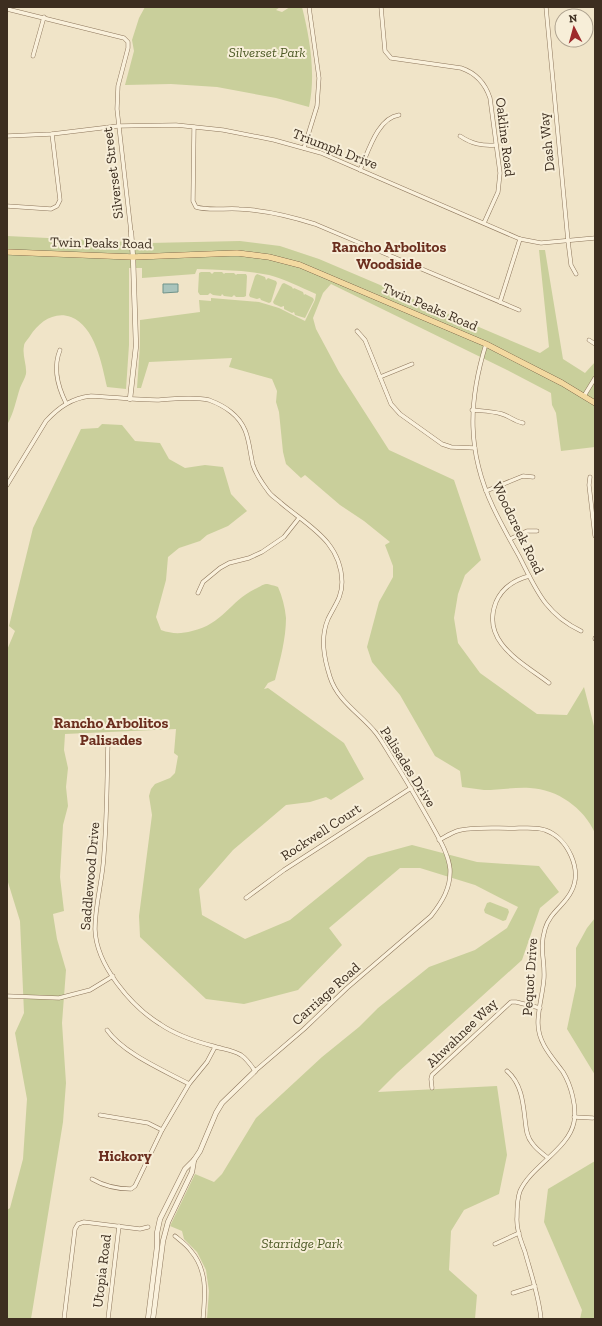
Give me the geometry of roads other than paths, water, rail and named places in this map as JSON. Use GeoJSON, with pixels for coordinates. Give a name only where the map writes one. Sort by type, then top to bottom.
{"type":"FeatureCollection","features":[{"type":"Feature","properties":{"kind":"main road","name":"Twin Peaks Road"},"geometry":{"type":"LineString","coordinates":[[7,252],[133,257],[238,253],[269,257],[300,265],[486,344],[562,383],[595,403]]}},
{"type":"Feature","properties":{"kind":"street"},"geometry":{"type":"LineString","coordinates":[[304,148],[316,106],[319,78],[310,7]]}},
{"type":"Feature","properties":{"kind":"street","name":"Oakline Road"},"geometry":{"type":"LineString","coordinates":[[381,7],[385,51],[391,58],[461,68],[479,78],[487,89],[490,98],[500,173],[500,184],[484,223]]}},
{"type":"Feature","properties":{"kind":"street","name":"Dash Way"},"geometry":{"type":"LineString","coordinates":[[546,7],[568,241],[571,265],[576,274]]}},
{"type":"Feature","properties":{"kind":"street"},"geometry":{"type":"LineString","coordinates":[[7,9],[44,17],[33,56]]}},
{"type":"Feature","properties":{"kind":"street","name":"Silverset Street"},"geometry":{"type":"LineString","coordinates":[[44,17],[124,38],[128,42],[117,94],[118,126],[133,257],[136,346],[130,399]]}},
{"type":"Feature","properties":{"kind":"street"},"geometry":{"type":"LineString","coordinates":[[360,170],[378,129],[387,120],[399,115]]}},
{"type":"Feature","properties":{"kind":"street","name":"Triumph Drive"},"geometry":{"type":"LineString","coordinates":[[7,136],[52,134],[118,126],[168,125],[223,130],[274,140],[321,153],[520,238],[541,243],[595,238]]}},
{"type":"Feature","properties":{"kind":"street"},"geometry":{"type":"LineString","coordinates":[[194,127],[193,201],[196,207],[202,209],[229,208],[258,210],[295,217],[315,224],[519,310]]}},
{"type":"Feature","properties":{"kind":"street"},"geometry":{"type":"LineString","coordinates":[[7,206],[51,209],[57,206],[60,200],[52,134]]}},
{"type":"Feature","properties":{"kind":"street"},"geometry":{"type":"LineString","coordinates":[[460,136],[478,145],[496,145]]}},
{"type":"Feature","properties":{"kind":"street"},"geometry":{"type":"LineString","coordinates":[[500,302],[520,238]]}},
{"type":"Feature","properties":{"kind":"street"},"geometry":{"type":"LineString","coordinates":[[357,331],[365,340],[391,404],[400,414],[442,444],[450,447],[475,448]]}},
{"type":"Feature","properties":{"kind":"street"},"geometry":{"type":"LineString","coordinates":[[589,340],[595,344]]}},
{"type":"Feature","properties":{"kind":"street","name":"Woodcreek Road"},"geometry":{"type":"LineString","coordinates":[[486,344],[474,389],[472,410],[478,468],[486,491],[535,590],[558,617],[572,627],[581,631]]}},
{"type":"Feature","properties":{"kind":"street"},"geometry":{"type":"LineString","coordinates":[[7,485],[46,420],[66,403],[58,382],[57,359],[60,350]]}},
{"type":"Feature","properties":{"kind":"street"},"geometry":{"type":"LineString","coordinates":[[380,377],[412,364]]}},
{"type":"Feature","properties":{"kind":"street"},"geometry":{"type":"LineString","coordinates":[[584,396],[595,378]]}},
{"type":"Feature","properties":{"kind":"street","name":"Palisades Drive"},"geometry":{"type":"LineString","coordinates":[[66,403],[91,396],[130,399],[200,399],[209,400],[222,405],[233,414],[244,429],[250,444],[253,466],[258,477],[269,493],[319,534],[331,546],[340,566],[342,582],[340,595],[336,606],[328,619],[323,643],[324,655],[330,677],[345,703],[376,733],[410,788],[439,840]]}},
{"type":"Feature","properties":{"kind":"street"},"geometry":{"type":"LineString","coordinates":[[472,410],[501,414],[508,416],[516,422],[522,422]]}},
{"type":"Feature","properties":{"kind":"street"},"geometry":{"type":"LineString","coordinates":[[486,491],[523,476],[533,477]]}},
{"type":"Feature","properties":{"kind":"street"},"geometry":{"type":"LineString","coordinates":[[590,477],[595,536]]}},
{"type":"Feature","properties":{"kind":"street"},"geometry":{"type":"LineString","coordinates":[[198,593],[203,582],[220,568],[229,563],[249,558],[262,552],[284,537],[299,518]]}},
{"type":"Feature","properties":{"kind":"street"},"geometry":{"type":"LineString","coordinates":[[510,539],[527,531],[537,531]]}},
{"type":"Feature","properties":{"kind":"street"},"geometry":{"type":"LineString","coordinates":[[529,576],[510,584],[499,595],[493,610],[494,626],[497,638],[505,649],[549,683]]}},
{"type":"Feature","properties":{"kind":"street","name":"Saddlewood Drive"},"geometry":{"type":"LineString","coordinates":[[108,742],[106,839],[104,866],[95,929],[99,948],[106,967],[129,997],[146,1014],[158,1023],[190,1040],[234,1051],[246,1059],[255,1071]]}},
{"type":"Feature","properties":{"kind":"street","name":"Rockwell Court"},"geometry":{"type":"LineString","coordinates":[[246,898],[284,870],[410,788]]}},
{"type":"Feature","properties":{"kind":"street","name":"Pequot Drive"},"geometry":{"type":"LineString","coordinates":[[439,840],[453,833],[468,829],[538,828],[551,832],[563,842],[573,860],[576,873],[571,892],[550,916],[545,927],[542,943],[544,976],[538,1024],[540,1036],[546,1050],[564,1074],[574,1100],[574,1118],[569,1135],[526,1180],[520,1192],[517,1219],[519,1233],[539,1302],[541,1319]]}},
{"type":"Feature","properties":{"kind":"street","name":"Carriage Road"},"geometry":{"type":"LineString","coordinates":[[153,1319],[159,1252],[159,1223],[185,1169],[200,1151],[216,1113],[222,1103],[255,1071],[304,1029],[347,988],[431,916],[447,891],[449,881],[450,870],[448,859],[439,840]]}},
{"type":"Feature","properties":{"kind":"street"},"geometry":{"type":"LineString","coordinates":[[7,996],[59,998],[90,990],[112,976]]}},
{"type":"Feature","properties":{"kind":"street","name":"Ahwahnee Way"},"geometry":{"type":"LineString","coordinates":[[432,1088],[432,1075],[506,1005],[511,1002],[516,1002],[540,1008]]}},
{"type":"Feature","properties":{"kind":"street"},"geometry":{"type":"LineString","coordinates":[[106,1030],[113,1039],[144,1060],[189,1084]]}},
{"type":"Feature","properties":{"kind":"street"},"geometry":{"type":"LineString","coordinates":[[92,1179],[102,1184],[131,1189],[135,1186],[162,1130],[189,1084],[207,1062],[215,1047]]}},
{"type":"Feature","properties":{"kind":"street"},"geometry":{"type":"LineString","coordinates":[[506,1071],[514,1077],[521,1094],[524,1104],[527,1133],[531,1143],[548,1158]]}},
{"type":"Feature","properties":{"kind":"street"},"geometry":{"type":"LineString","coordinates":[[100,1115],[148,1123],[162,1130]]}},
{"type":"Feature","properties":{"kind":"street"},"geometry":{"type":"LineString","coordinates":[[574,1118],[593,1118]]}},
{"type":"Feature","properties":{"kind":"street","name":"Carriage Road"},"geometry":{"type":"LineString","coordinates":[[148,1319],[159,1252],[168,1222],[192,1172],[194,1160]]}},
{"type":"Feature","properties":{"kind":"street"},"geometry":{"type":"LineString","coordinates":[[174,1191],[182,1194]]}},
{"type":"Feature","properties":{"kind":"street"},"geometry":{"type":"LineString","coordinates":[[64,1319],[75,1229],[78,1224],[84,1222],[140,1229],[148,1227]]}},
{"type":"Feature","properties":{"kind":"street","name":"Utopia Road"},"geometry":{"type":"LineString","coordinates":[[108,1319],[119,1226]]}},
{"type":"Feature","properties":{"kind":"street"},"geometry":{"type":"LineString","coordinates":[[495,1244],[519,1233]]}},
{"type":"Feature","properties":{"kind":"street"},"geometry":{"type":"LineString","coordinates":[[175,1236],[192,1251],[200,1264],[205,1285],[203,1319]]}},
{"type":"Feature","properties":{"kind":"street"},"geometry":{"type":"LineString","coordinates":[[513,1293],[535,1286]]}},
{"type":"Feature","properties":{"kind":"water"},"geometry":{"type":"Polygon","coordinates":[[[163,284],[178,284],[178,292],[163,293],[163,284]]]}},
{"type":"Feature","properties":{"kind":"district","name":"Rancho Arbolitos Woodside"},"geometry":{"type":"Point","coordinates":[389,256]}},
{"type":"Feature","properties":{"kind":"district","name":"Rancho Arbolitos Palisades"},"geometry":{"type":"Point","coordinates":[111,732]}},
{"type":"Feature","properties":{"kind":"district","name":"Hickory"},"geometry":{"type":"Point","coordinates":[125,1156]}},
{"type":"Feature","properties":{"kind":"park label","name":"Silverset Park"},"geometry":{"type":"Point","coordinates":[267,52]}},
{"type":"Feature","properties":{"kind":"park label","name":"Starridge Park"},"geometry":{"type":"Point","coordinates":[302,1243]}}]}
